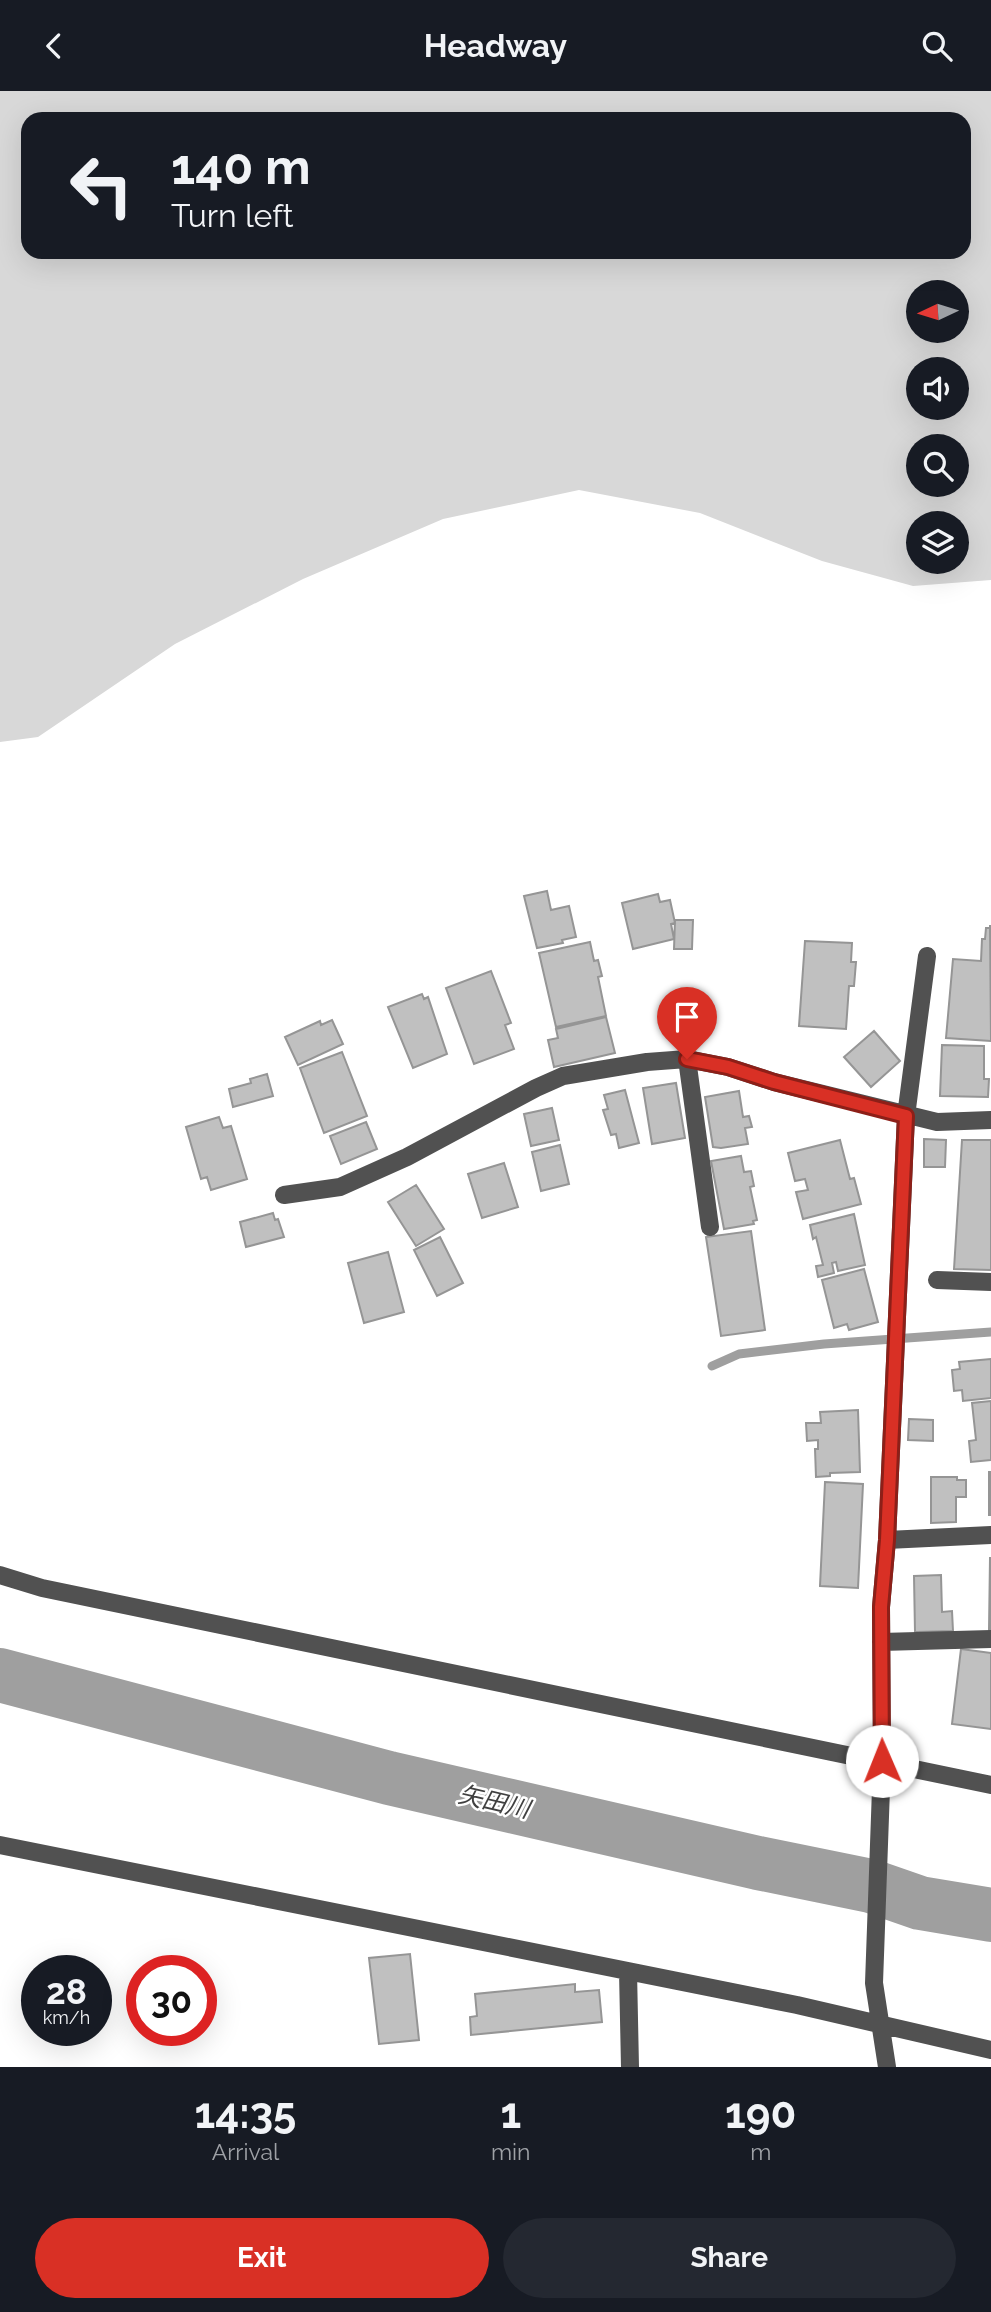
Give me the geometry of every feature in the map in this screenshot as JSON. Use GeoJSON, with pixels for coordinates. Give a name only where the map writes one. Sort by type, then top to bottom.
{"type":"FeatureCollection","features":[{"type":"Feature","properties":{"kind":"street"},"geometry":{"type":"LineString","coordinates":[[887,2067],[874,1983],[882,1781],[881,1607],[887,1540],[906,1116],[927,956]]}},
{"type":"Feature","properties":{"kind":"street"},"geometry":{"type":"LineString","coordinates":[[687,1059],[710,1227]]}},
{"type":"Feature","properties":{"kind":"street"},"geometry":{"type":"LineString","coordinates":[[284,1195],[340,1187],[407,1157],[563,1076],[647,1062],[687,1059],[728,1067],[774,1082],[937,1122],[991,1120]]}},
{"type":"Feature","properties":{"kind":"street"},"geometry":{"type":"LineString","coordinates":[[937,1280],[991,1282]]}},
{"type":"Feature","properties":{"kind":"street"},"geometry":{"type":"LineString","coordinates":[[887,1540],[991,1535]]}},
{"type":"Feature","properties":{"kind":"street"},"geometry":{"type":"LineString","coordinates":[[0,1575],[55,1591],[991,1785]]}},
{"type":"Feature","properties":{"kind":"street"},"geometry":{"type":"LineString","coordinates":[[881,1642],[991,1639]]}},
{"type":"Feature","properties":{"kind":"street"},"geometry":{"type":"LineString","coordinates":[[0,1845],[628,1971],[991,2050]]}},
{"type":"Feature","properties":{"kind":"street"},"geometry":{"type":"LineString","coordinates":[[628,1971],[630,2067]]}},
{"type":"Feature","properties":{"kind":"shaded area"},"geometry":{"type":"Polygon","coordinates":[[[0,91],[991,91],[991,580],[913,586],[822,561],[700,513],[579,490],[443,519],[303,579],[175,644],[38,737],[0,742],[0,91]]]}},
{"type":"Feature","properties":{"kind":"building"},"geometry":{"type":"Polygon","coordinates":[[[547,891],[551,910],[569,906],[576,937],[562,940],[563,943],[537,948],[524,896],[547,891]]]}},
{"type":"Feature","properties":{"kind":"building"},"geometry":{"type":"Polygon","coordinates":[[[658,894],[660,902],[670,900],[675,923],[671,924],[674,939],[633,949],[622,903],[658,894]]]}},
{"type":"Feature","properties":{"kind":"building"},"geometry":{"type":"Polygon","coordinates":[[[675,920],[693,920],[692,949],[674,949],[675,920]]]}},
{"type":"Feature","properties":{"kind":"building"},"geometry":{"type":"Polygon","coordinates":[[[990,925],[991,1041],[946,1038],[953,959],[981,961],[982,939],[985,939],[986,928],[990,928],[990,925]]]}},
{"type":"Feature","properties":{"kind":"building"},"geometry":{"type":"Polygon","coordinates":[[[805,941],[852,943],[851,962],[856,962],[854,986],[849,986],[846,1029],[799,1026],[805,941]]]}},
{"type":"Feature","properties":{"kind":"building"},"geometry":{"type":"Polygon","coordinates":[[[590,942],[594,961],[598,960],[602,976],[598,977],[606,1016],[556,1027],[539,953],[590,942]]]}},
{"type":"Feature","properties":{"kind":"building"},"geometry":{"type":"Polygon","coordinates":[[[491,971],[511,1023],[505,1025],[514,1049],[474,1064],[446,988],[491,971]]]}},
{"type":"Feature","properties":{"kind":"building"},"geometry":{"type":"Polygon","coordinates":[[[422,994],[424,999],[428,997],[447,1054],[413,1068],[388,1007],[422,994]]]}},
{"type":"Feature","properties":{"kind":"building"},"geometry":{"type":"Polygon","coordinates":[[[606,1017],[615,1053],[554,1067],[548,1040],[558,1038],[556,1029],[606,1017]]]}},
{"type":"Feature","properties":{"kind":"building"},"geometry":{"type":"Polygon","coordinates":[[[332,1020],[343,1044],[298,1065],[285,1037],[320,1021],[321,1025],[332,1020]]]}},
{"type":"Feature","properties":{"kind":"building"},"geometry":{"type":"Polygon","coordinates":[[[874,1031],[900,1061],[871,1087],[844,1057],[874,1031]]]}},
{"type":"Feature","properties":{"kind":"building"},"geometry":{"type":"Polygon","coordinates":[[[942,1045],[984,1046],[984,1079],[989,1079],[988,1097],[940,1096],[942,1045]]]}},
{"type":"Feature","properties":{"kind":"building"},"geometry":{"type":"Polygon","coordinates":[[[342,1052],[367,1116],[324,1133],[300,1068],[342,1052]]]}},
{"type":"Feature","properties":{"kind":"building"},"geometry":{"type":"Polygon","coordinates":[[[267,1074],[273,1096],[233,1107],[229,1089],[251,1083],[250,1079],[267,1074]]]}},
{"type":"Feature","properties":{"kind":"building"},"geometry":{"type":"Polygon","coordinates":[[[676,1083],[685,1138],[652,1144],[643,1088],[676,1083]]]}},
{"type":"Feature","properties":{"kind":"building"},"geometry":{"type":"Polygon","coordinates":[[[625,1090],[639,1143],[619,1148],[616,1134],[611,1135],[603,1110],[608,1109],[604,1095],[625,1090]]]}},
{"type":"Feature","properties":{"kind":"building"},"geometry":{"type":"Polygon","coordinates":[[[739,1091],[743,1117],[749,1116],[752,1127],[745,1128],[748,1144],[713,1147],[705,1097],[739,1091]]]}},
{"type":"Feature","properties":{"kind":"building"},"geometry":{"type":"Polygon","coordinates":[[[552,1108],[559,1140],[531,1146],[524,1114],[552,1108]]]}},
{"type":"Feature","properties":{"kind":"building"},"geometry":{"type":"Polygon","coordinates":[[[219,1117],[223,1128],[231,1126],[247,1179],[211,1190],[207,1177],[201,1179],[186,1127],[219,1117]]]}},
{"type":"Feature","properties":{"kind":"building"},"geometry":{"type":"Polygon","coordinates":[[[366,1122],[377,1149],[341,1164],[330,1136],[366,1122]]]}},
{"type":"Feature","properties":{"kind":"building"},"geometry":{"type":"Polygon","coordinates":[[[924,1139],[946,1140],[945,1167],[924,1167],[924,1139]]]}},
{"type":"Feature","properties":{"kind":"building"},"geometry":{"type":"Polygon","coordinates":[[[840,1140],[850,1179],[854,1178],[861,1204],[803,1219],[796,1192],[808,1190],[805,1179],[795,1181],[788,1153],[840,1140]]]}},
{"type":"Feature","properties":{"kind":"building"},"geometry":{"type":"Polygon","coordinates":[[[962,1140],[991,1140],[991,1270],[954,1269],[962,1140]]]}},
{"type":"Feature","properties":{"kind":"building"},"geometry":{"type":"Polygon","coordinates":[[[560,1145],[569,1184],[541,1191],[532,1152],[560,1145]]]}},
{"type":"Feature","properties":{"kind":"building"},"geometry":{"type":"Polygon","coordinates":[[[741,1156],[744,1172],[751,1171],[754,1186],[750,1187],[757,1220],[753,1221],[754,1224],[724,1229],[711,1161],[741,1156]]]}},
{"type":"Feature","properties":{"kind":"building"},"geometry":{"type":"Polygon","coordinates":[[[504,1163],[518,1207],[482,1218],[468,1174],[504,1163]]]}},
{"type":"Feature","properties":{"kind":"building"},"geometry":{"type":"Polygon","coordinates":[[[416,1185],[444,1229],[416,1246],[388,1202],[416,1185]]]}},
{"type":"Feature","properties":{"kind":"building"},"geometry":{"type":"Polygon","coordinates":[[[273,1213],[284,1237],[246,1247],[240,1222],[273,1213]]]}},
{"type":"Feature","properties":{"kind":"building"},"geometry":{"type":"Polygon","coordinates":[[[854,1214],[865,1265],[838,1271],[836,1262],[832,1263],[834,1273],[818,1277],[816,1266],[823,1265],[810,1225],[854,1214]]]}},
{"type":"Feature","properties":{"kind":"building"},"geometry":{"type":"Polygon","coordinates":[[[751,1231],[765,1330],[721,1336],[706,1237],[751,1231]]]}},
{"type":"Feature","properties":{"kind":"building"},"geometry":{"type":"Polygon","coordinates":[[[440,1237],[463,1283],[437,1296],[414,1250],[440,1237]]]}},
{"type":"Feature","properties":{"kind":"building"},"geometry":{"type":"Polygon","coordinates":[[[388,1252],[404,1312],[364,1323],[348,1263],[388,1252]]]}},
{"type":"Feature","properties":{"kind":"building"},"geometry":{"type":"Polygon","coordinates":[[[864,1269],[878,1322],[849,1330],[847,1324],[834,1328],[822,1280],[864,1269]]]}},
{"type":"Feature","properties":{"kind":"building"},"geometry":{"type":"Polygon","coordinates":[[[991,1359],[991,1398],[963,1401],[962,1390],[954,1391],[952,1370],[960,1369],[959,1362],[991,1359]]]}},
{"type":"Feature","properties":{"kind":"building"},"geometry":{"type":"Polygon","coordinates":[[[991,1401],[991,1460],[971,1462],[969,1441],[976,1440],[972,1403],[991,1401]]]}},
{"type":"Feature","properties":{"kind":"building"},"geometry":{"type":"Polygon","coordinates":[[[858,1410],[860,1472],[830,1473],[830,1476],[816,1477],[815,1449],[818,1449],[818,1440],[807,1441],[806,1423],[821,1423],[820,1412],[858,1410]]]}},
{"type":"Feature","properties":{"kind":"building"},"geometry":{"type":"Polygon","coordinates":[[[909,1419],[933,1420],[933,1441],[908,1440],[909,1419]]]}},
{"type":"Feature","properties":{"kind":"building"},"geometry":{"type":"Polygon","coordinates":[[[991,1472],[991,1515],[989,1515],[991,1472]]]}},
{"type":"Feature","properties":{"kind":"building"},"geometry":{"type":"Polygon","coordinates":[[[931,1477],[957,1477],[957,1480],[966,1480],[966,1497],[956,1497],[956,1522],[931,1523],[931,1477]]]}},
{"type":"Feature","properties":{"kind":"building"},"geometry":{"type":"Polygon","coordinates":[[[825,1482],[863,1484],[858,1588],[820,1586],[825,1482]]]}},
{"type":"Feature","properties":{"kind":"building"},"geometry":{"type":"Polygon","coordinates":[[[990,1558],[991,1630],[989,1630],[990,1558]]]}},
{"type":"Feature","properties":{"kind":"building"},"geometry":{"type":"Polygon","coordinates":[[[941,1575],[942,1612],[952,1611],[953,1631],[915,1632],[914,1576],[941,1575]]]}},
{"type":"Feature","properties":{"kind":"building"},"geometry":{"type":"Polygon","coordinates":[[[961,1649],[991,1653],[991,1729],[952,1724],[961,1649]]]}},
{"type":"Feature","properties":{"kind":"building"},"geometry":{"type":"Polygon","coordinates":[[[410,1954],[419,2040],[379,2044],[369,1958],[410,1954]]]}},
{"type":"Feature","properties":{"kind":"building"},"geometry":{"type":"Polygon","coordinates":[[[575,1984],[575,1992],[599,1990],[602,2022],[471,2035],[470,2017],[477,2016],[475,1994],[575,1984]]]}},
{"type":"Feature","properties":{"kind":"waterway"},"geometry":{"type":"LineString","coordinates":[[712,1366],[739,1354],[824,1344],[991,1332]]}},
{"type":"Feature","properties":{"kind":"waterway","name":"矢田川"},"geometry":{"type":"LineString","coordinates":[[0,1675],[389,1778],[758,1863],[871,1886],[920,1903],[991,1915]]}},
{"type":"Feature","properties":{"kind":"route"},"geometry":{"type":"LineString","coordinates":[[687,1059],[728,1067],[774,1082],[906,1116],[887,1540],[881,1607],[882,1761]]}}]}
